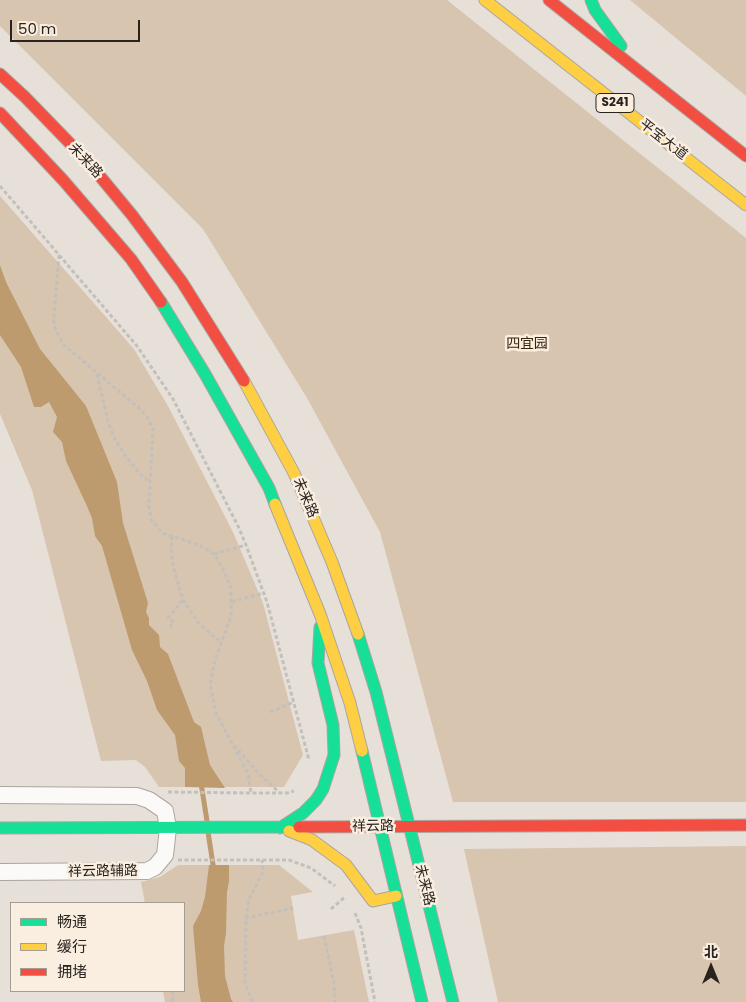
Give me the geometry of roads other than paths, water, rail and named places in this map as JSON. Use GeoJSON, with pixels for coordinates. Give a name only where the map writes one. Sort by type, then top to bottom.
{"type":"FeatureCollection","features":[{"type":"Feature","properties":{"kind":"main road","name":"平宝大道"},"geometry":{"type":"LineString","coordinates":[[485,0],[746,205]]}},
{"type":"Feature","properties":{"kind":"main road","name":"S241"},"geometry":{"type":"LineString","coordinates":[[549,0],[746,156]]}},
{"type":"Feature","properties":{"kind":"main road"},"geometry":{"type":"LineString","coordinates":[[591,0],[595,10],[606,26],[642,74]]}},
{"type":"Feature","properties":{"kind":"main road","name":"未来路"},"geometry":{"type":"LineString","coordinates":[[0,74],[89,163],[132,215],[182,282],[231,359],[294,473],[353,617],[376,692],[453,1002]]}},
{"type":"Feature","properties":{"kind":"main road","name":"未来路"},"geometry":{"type":"LineString","coordinates":[[0,113],[63,180],[119,245],[161,302],[208,379],[269,488],[320,614],[350,703],[378,826],[422,1002]]}},
{"type":"Feature","properties":{"kind":"main road"},"geometry":{"type":"LineString","coordinates":[[280,828],[303,813],[316,800],[323,789],[334,754],[335,739],[333,725],[318,663],[320,614]]}},
{"type":"Feature","properties":{"kind":"main road","name":"祥云路"},"geometry":{"type":"LineString","coordinates":[[0,828],[746,825]]}},
{"type":"Feature","properties":{"kind":"main road"},"geometry":{"type":"LineString","coordinates":[[280,828],[312,840],[346,865],[373,900],[396,896]]}},
{"type":"Feature","properties":{"kind":"street"},"geometry":{"type":"LineString","coordinates":[[0,796],[136,796],[149,800],[165,811],[174,828]]}},
{"type":"Feature","properties":{"kind":"street","name":"祥云路辅路"},"geometry":{"type":"LineString","coordinates":[[0,872],[147,871],[163,860],[174,828]]}},
{"type":"Feature","properties":{"kind":"waterway"},"geometry":{"type":"LineString","coordinates":[[201,783],[207,821]]}},
{"type":"Feature","properties":{"kind":"waterway"},"geometry":{"type":"LineString","coordinates":[[208,832],[214,871]]}},
{"type":"Feature","properties":{"kind":"park label","name":"四宜园"},"geometry":{"type":"Point","coordinates":[527,344]}}]}
